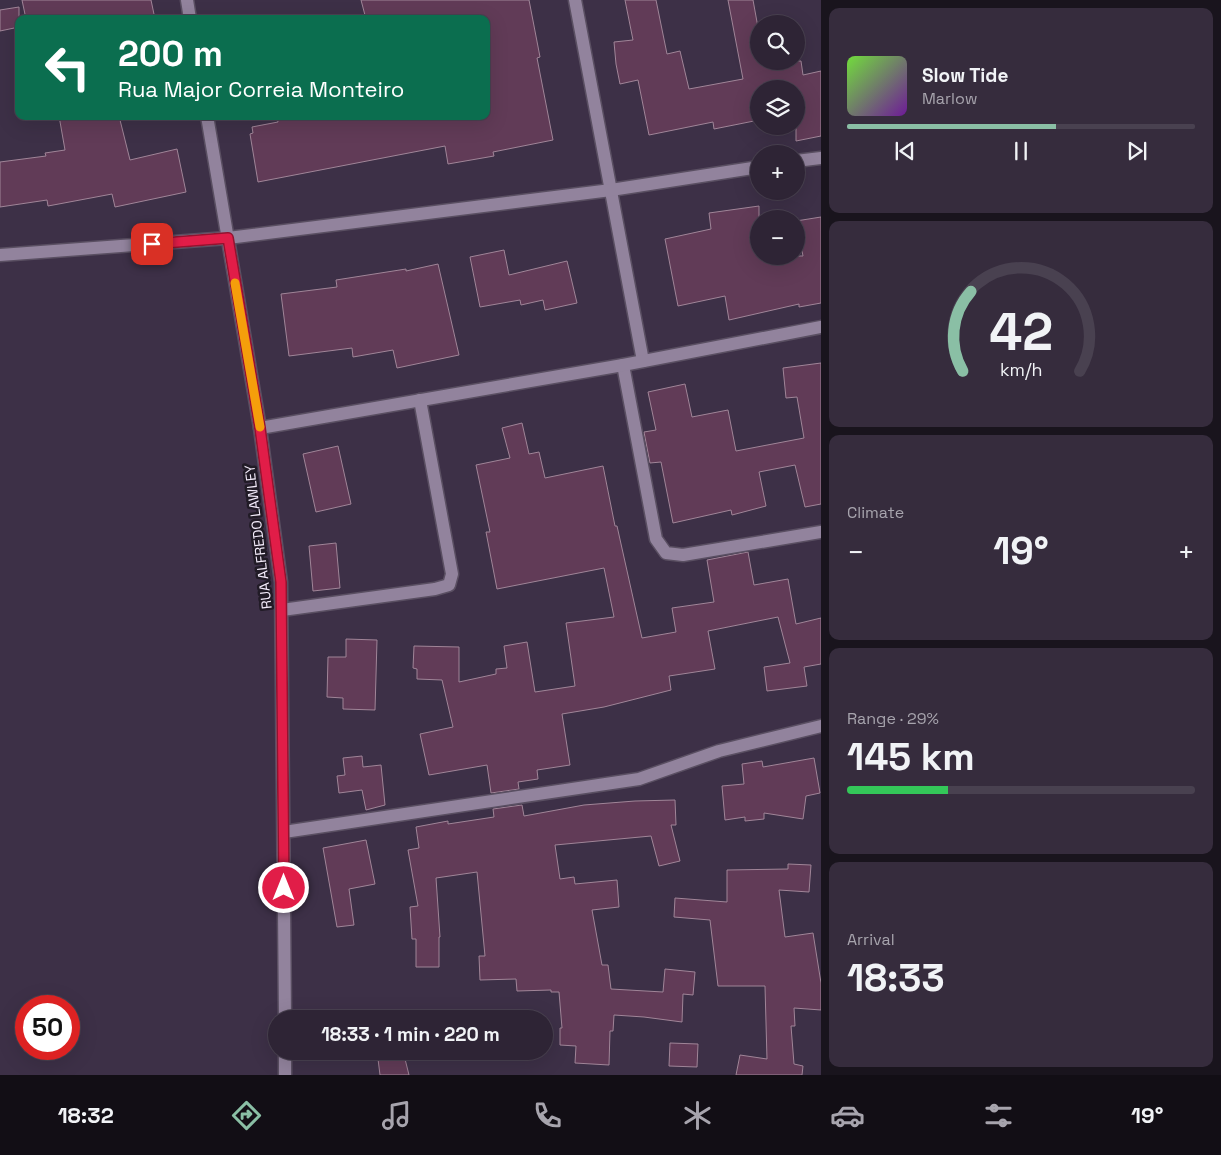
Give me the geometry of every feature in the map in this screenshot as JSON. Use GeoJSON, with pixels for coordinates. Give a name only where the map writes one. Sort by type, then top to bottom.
{"type":"FeatureCollection","features":[{"type":"Feature","properties":{"kind":"street"},"geometry":{"type":"LineString","coordinates":[[187,0],[189,15]]}},
{"type":"Feature","properties":{"kind":"street"},"geometry":{"type":"LineString","coordinates":[[575,0],[643,361]]}},
{"type":"Feature","properties":{"kind":"street","name":"RUA ALFREDO LAWLEY"},"geometry":{"type":"LineString","coordinates":[[208,120],[260,428],[276,540],[282,610],[284,1010]]}},
{"type":"Feature","properties":{"kind":"street"},"geometry":{"type":"LineString","coordinates":[[805,160],[821,158]]}},
{"type":"Feature","properties":{"kind":"street"},"geometry":{"type":"LineString","coordinates":[[0,255],[228,238],[611,190],[750,168]]}},
{"type":"Feature","properties":{"kind":"street"},"geometry":{"type":"LineString","coordinates":[[260,428],[623,365],[821,327]]}},
{"type":"Feature","properties":{"kind":"street"},"geometry":{"type":"LineString","coordinates":[[623,365],[656,538],[666,553],[682,555],[821,532]]}},
{"type":"Feature","properties":{"kind":"street"},"geometry":{"type":"LineString","coordinates":[[282,610],[435,590],[448,585],[452,574],[420,400]]}},
{"type":"Feature","properties":{"kind":"street"},"geometry":{"type":"LineString","coordinates":[[284,832],[639,779],[719,751],[821,726]]}},
{"type":"Feature","properties":{"kind":"street"},"geometry":{"type":"LineString","coordinates":[[285,1060],[285,1075]]}},
{"type":"Feature","properties":{"kind":"building"},"geometry":{"type":"Polygon","coordinates":[[[22,0],[151,0],[154,15],[25,15],[22,0]]]}},
{"type":"Feature","properties":{"kind":"building"},"geometry":{"type":"Polygon","coordinates":[[[361,0],[529,0],[540,57],[537,58],[553,140],[493,152],[494,156],[448,164],[445,146],[258,182],[250,134],[253,133],[252,127],[278,122],[278,120],[490,120],[490,15],[365,15],[361,0]]]}},
{"type":"Feature","properties":{"kind":"building"},"geometry":{"type":"Polygon","coordinates":[[[625,0],[656,0],[667,54],[680,51],[689,89],[743,79],[728,0],[753,0],[756,15],[750,15],[750,70],[802,70],[803,75],[821,71],[821,136],[796,141],[796,135],[805,135],[805,80],[750,80],[750,122],[714,129],[713,122],[649,135],[638,80],[620,84],[616,64],[614,42],[633,40],[625,0]]]}},
{"type":"Feature","properties":{"kind":"building"},"geometry":{"type":"Polygon","coordinates":[[[19,7],[19,15],[15,15],[15,28],[0,31],[0,10],[19,7]]]}},
{"type":"Feature","properties":{"kind":"building"},"geometry":{"type":"Polygon","coordinates":[[[60,120],[120,120],[130,160],[177,149],[186,192],[115,207],[112,194],[48,206],[47,200],[0,207],[0,162],[46,156],[45,153],[65,150],[60,120]]]}},
{"type":"Feature","properties":{"kind":"building"},"geometry":{"type":"Polygon","coordinates":[[[759,206],[759,210],[750,210],[750,265],[805,265],[805,220],[821,217],[821,303],[799,307],[799,304],[729,320],[725,296],[678,306],[665,239],[711,229],[709,213],[759,206]]]}},
{"type":"Feature","properties":{"kind":"building"},"geometry":{"type":"Polygon","coordinates":[[[504,250],[509,275],[567,261],[577,303],[545,310],[543,300],[521,305],[520,300],[480,307],[470,257],[504,250]]]}},
{"type":"Feature","properties":{"kind":"building"},"geometry":{"type":"Polygon","coordinates":[[[438,264],[459,355],[397,368],[393,350],[353,357],[352,348],[289,356],[281,294],[337,287],[336,280],[406,269],[406,271],[438,264]]]}},
{"type":"Feature","properties":{"kind":"building"},"geometry":{"type":"Polygon","coordinates":[[[821,363],[821,504],[805,507],[795,465],[759,472],[766,506],[732,515],[731,510],[673,523],[661,462],[650,463],[644,432],[656,430],[648,392],[685,384],[692,417],[728,410],[736,451],[804,438],[797,397],[786,398],[783,368],[821,363]]]}},
{"type":"Feature","properties":{"kind":"building"},"geometry":{"type":"Polygon","coordinates":[[[522,423],[529,454],[539,452],[545,478],[603,466],[615,526],[617,526],[642,638],[676,632],[672,608],[714,602],[707,560],[748,552],[754,585],[788,579],[796,624],[821,618],[821,664],[804,667],[807,686],[767,691],[764,667],[790,663],[778,617],[708,631],[715,669],[669,676],[671,690],[604,707],[562,714],[570,765],[537,770],[538,779],[518,782],[519,789],[491,793],[487,765],[429,775],[420,734],[453,727],[442,680],[417,679],[417,669],[413,668],[414,646],[459,647],[459,682],[496,674],[496,669],[507,668],[504,646],[527,642],[535,692],[575,686],[566,623],[614,617],[604,568],[497,589],[486,532],[490,532],[476,465],[510,458],[502,428],[522,423]]]}},
{"type":"Feature","properties":{"kind":"building"},"geometry":{"type":"Polygon","coordinates":[[[338,446],[351,504],[316,512],[303,454],[338,446]]]}},
{"type":"Feature","properties":{"kind":"building"},"geometry":{"type":"Polygon","coordinates":[[[336,543],[340,588],[313,591],[309,546],[336,543]]]}},
{"type":"Feature","properties":{"kind":"building"},"geometry":{"type":"Polygon","coordinates":[[[346,639],[377,640],[375,710],[343,709],[343,698],[327,697],[328,657],[346,657],[346,639]]]}},
{"type":"Feature","properties":{"kind":"building"},"geometry":{"type":"Polygon","coordinates":[[[362,756],[363,767],[381,765],[385,805],[366,810],[362,790],[339,793],[337,776],[345,775],[343,758],[362,756]]]}},
{"type":"Feature","properties":{"kind":"building"},"geometry":{"type":"Polygon","coordinates":[[[814,758],[820,793],[806,796],[803,819],[764,813],[764,819],[745,821],[745,817],[725,820],[722,786],[744,784],[742,764],[762,761],[763,767],[814,758]]]}},
{"type":"Feature","properties":{"kind":"building"},"geometry":{"type":"Polygon","coordinates":[[[675,800],[676,825],[671,825],[680,861],[659,866],[651,836],[555,845],[560,879],[574,877],[575,884],[617,880],[619,907],[592,910],[602,965],[608,965],[611,989],[663,992],[665,969],[695,972],[693,995],[683,994],[682,1022],[614,1015],[613,1031],[610,1031],[609,1065],[575,1063],[576,1046],[560,1045],[560,1028],[562,1028],[559,992],[551,992],[551,990],[517,991],[516,979],[480,980],[479,956],[485,956],[477,872],[436,878],[440,937],[439,967],[416,967],[416,939],[412,939],[410,907],[418,906],[408,850],[419,848],[416,827],[448,821],[448,824],[494,817],[493,809],[522,805],[524,816],[584,805],[675,800]]]}},
{"type":"Feature","properties":{"kind":"building"},"geometry":{"type":"Polygon","coordinates":[[[366,840],[375,884],[349,889],[354,925],[337,927],[323,848],[366,840]]]}},
{"type":"Feature","properties":{"kind":"building"},"geometry":{"type":"Polygon","coordinates":[[[788,864],[811,865],[809,892],[779,890],[785,937],[813,933],[821,983],[821,1010],[794,1008],[795,1026],[791,1026],[794,1064],[803,1066],[802,1075],[736,1075],[740,1055],[767,1059],[765,986],[718,986],[710,920],[674,917],[675,898],[727,902],[727,870],[788,869],[788,864]]]}},
{"type":"Feature","properties":{"kind":"building"},"geometry":{"type":"Polygon","coordinates":[[[670,1043],[698,1044],[697,1067],[669,1066],[670,1043]]]}},
{"type":"Feature","properties":{"kind":"building"},"geometry":{"type":"Polygon","coordinates":[[[378,1060],[405,1060],[409,1075],[380,1075],[378,1060]]]}},
{"type":"Feature","properties":{"kind":"slow traffic"},"geometry":{"type":"LineString","coordinates":[[235,283],[260,427]]}},
{"type":"Feature","properties":{"kind":"route"},"geometry":{"type":"LineString","coordinates":[[152,244],[228,238],[260,428],[281,582],[284,888]]}}]}
